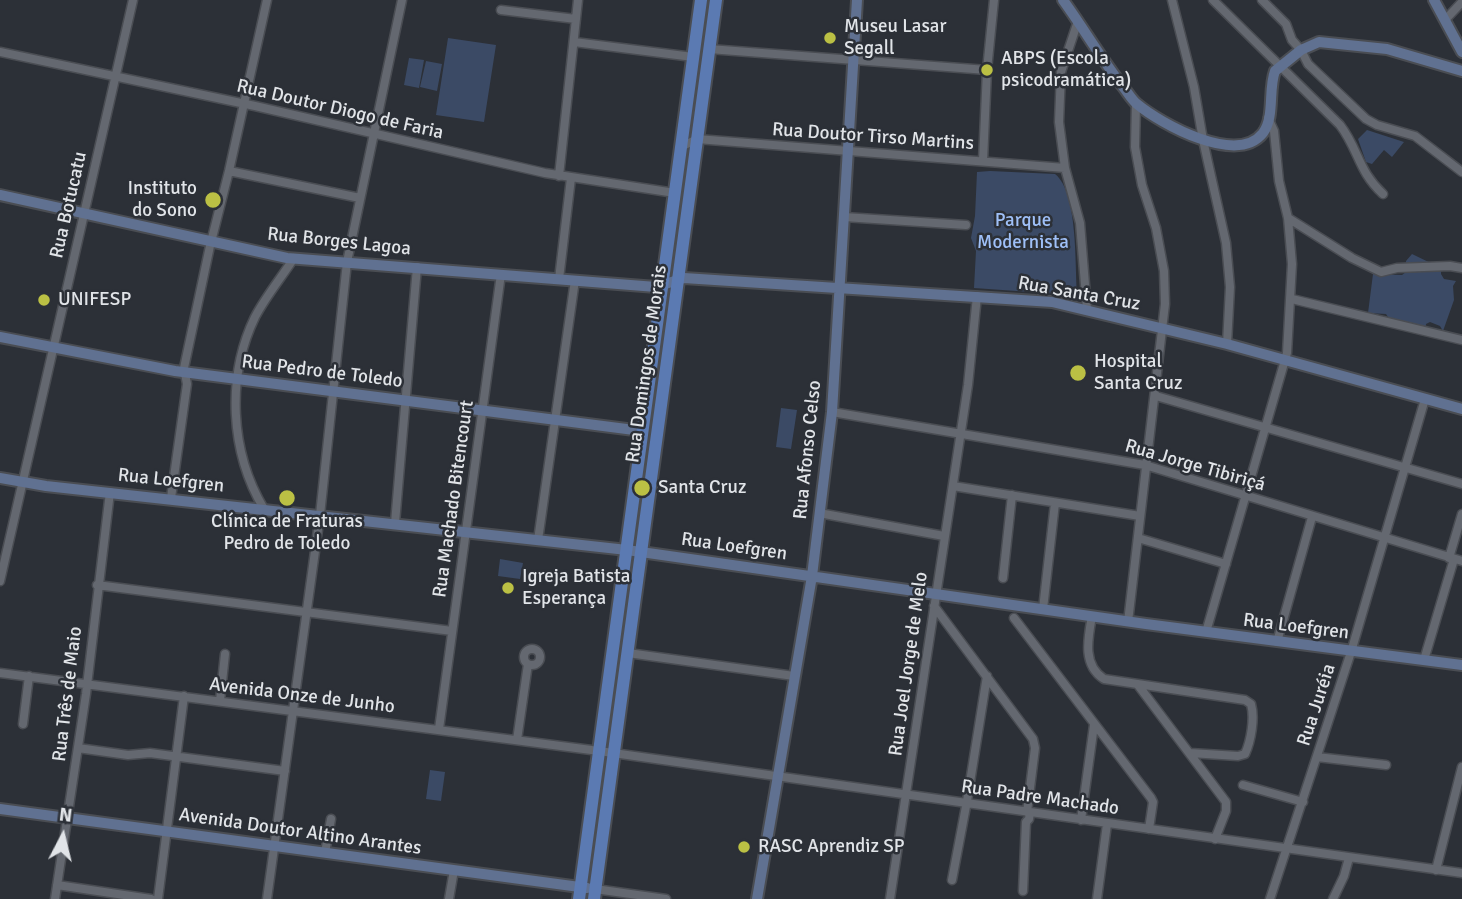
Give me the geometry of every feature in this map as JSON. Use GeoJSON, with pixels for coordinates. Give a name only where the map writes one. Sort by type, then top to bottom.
{"type":"FeatureCollection","features":[{"type":"Feature","properties":{"kind":"main road","name":"Rua Domingos de Morais"},"geometry":{"type":"LineString","coordinates":[[580,893],[701,0]]}},
{"type":"Feature","properties":{"kind":"main road","name":"Rua Domingos de Morais"},"geometry":{"type":"LineString","coordinates":[[594,894],[716,0]]}},
{"type":"Feature","properties":{"kind":"street","name":"Rua Botucatu"},"geometry":{"type":"LineString","coordinates":[[0,581],[133,0]]}},
{"type":"Feature","properties":{"kind":"street"},"geometry":{"type":"LineString","coordinates":[[171,498],[187,384],[185,373],[211,240],[267,0]]}},
{"type":"Feature","properties":{"kind":"street"},"geometry":{"type":"LineString","coordinates":[[267,899],[320,515],[347,262],[402,0]]}},
{"type":"Feature","properties":{"kind":"street"},"geometry":{"type":"LineString","coordinates":[[559,176],[578,0]]}},
{"type":"Feature","properties":{"kind":"street","name":"Rua Afonso Celso"},"geometry":{"type":"LineString","coordinates":[[757,899],[812,576],[832,412],[857,0]]}},
{"type":"Feature","properties":{"kind":"street"},"geometry":{"type":"LineString","coordinates":[[984,161],[987,70],[994,0]]}},
{"type":"Feature","properties":{"kind":"street"},"geometry":{"type":"LineString","coordinates":[[1063,0],[1136,104],[1203,140],[1237,146],[1259,137],[1265,130],[1272,79],[1278,66],[1301,50],[1319,42],[1387,49],[1462,71]]}},
{"type":"Feature","properties":{"kind":"street"},"geometry":{"type":"LineString","coordinates":[[1172,0],[1194,87],[1229,262],[1227,344]]}},
{"type":"Feature","properties":{"kind":"street"},"geometry":{"type":"LineString","coordinates":[[1213,0],[1340,125],[1352,143],[1366,176],[1383,194]]}},
{"type":"Feature","properties":{"kind":"street"},"geometry":{"type":"LineString","coordinates":[[1262,0],[1286,24],[1292,40],[1308,64],[1366,119],[1415,136],[1462,172]]}},
{"type":"Feature","properties":{"kind":"street"},"geometry":{"type":"LineString","coordinates":[[1434,0],[1460,49],[1451,57],[1436,62]]}},
{"type":"Feature","properties":{"kind":"street"},"geometry":{"type":"LineString","coordinates":[[1445,20],[1462,2]]}},
{"type":"Feature","properties":{"kind":"street"},"geometry":{"type":"LineString","coordinates":[[501,10],[576,19]]}},
{"type":"Feature","properties":{"kind":"street"},"geometry":{"type":"LineString","coordinates":[[1078,21],[1066,53],[1059,87],[1059,131],[1065,168],[1080,223],[1083,309]]}},
{"type":"Feature","properties":{"kind":"street"},"geometry":{"type":"LineString","coordinates":[[573,43],[693,57]]}},
{"type":"Feature","properties":{"kind":"street"},"geometry":{"type":"LineString","coordinates":[[709,49],[987,70]]}},
{"type":"Feature","properties":{"kind":"street","name":"Rua Doutor Diogo de Faria"},"geometry":{"type":"LineString","coordinates":[[0,52],[244,103],[559,176],[675,192]]}},
{"type":"Feature","properties":{"kind":"street"},"geometry":{"type":"LineString","coordinates":[[1289,59],[1308,64]]}},
{"type":"Feature","properties":{"kind":"street"},"geometry":{"type":"LineString","coordinates":[[1128,622],[1145,465],[1164,328],[1164,271],[1135,147],[1136,104]]}},
{"type":"Feature","properties":{"kind":"street"},"geometry":{"type":"LineString","coordinates":[[1206,632],[1286,359],[1292,299],[1292,264],[1288,218],[1279,181],[1274,131],[1268,118]]}},
{"type":"Feature","properties":{"kind":"street"},"geometry":{"type":"LineString","coordinates":[[1259,137],[1274,142]]}},
{"type":"Feature","properties":{"kind":"street"},"geometry":{"type":"LineString","coordinates":[[681,147],[697,139]]}},
{"type":"Feature","properties":{"kind":"street","name":"Rua Doutor Tirso Martins"},"geometry":{"type":"LineString","coordinates":[[697,139],[1065,168]]}},
{"type":"Feature","properties":{"kind":"street"},"geometry":{"type":"LineString","coordinates":[[229,171],[360,198]]}},
{"type":"Feature","properties":{"kind":"street"},"geometry":{"type":"LineString","coordinates":[[559,279],[571,178]]}},
{"type":"Feature","properties":{"kind":"street","name":"Rua Borges Lagoa"},"geometry":{"type":"LineString","coordinates":[[0,195],[294,258],[656,287],[678,279]]}},
{"type":"Feature","properties":{"kind":"street"},"geometry":{"type":"LineString","coordinates":[[844,217],[966,225]]}},
{"type":"Feature","properties":{"kind":"street"},"geometry":{"type":"LineString","coordinates":[[1288,218],[1375,270],[1450,266],[1462,268]]}},
{"type":"Feature","properties":{"kind":"street"},"geometry":{"type":"LineString","coordinates":[[264,509],[247,474],[239,448],[236,424],[238,379],[244,346],[256,315],[294,258]]}},
{"type":"Feature","properties":{"kind":"street"},"geometry":{"type":"LineString","coordinates":[[395,523],[417,267]]}},
{"type":"Feature","properties":{"kind":"street","name":"Rua Machado Bitencourt"},"geometry":{"type":"LineString","coordinates":[[439,729],[501,274]]}},
{"type":"Feature","properties":{"kind":"street","name":"Rua Santa Cruz"},"geometry":{"type":"LineString","coordinates":[[678,279],[1033,300],[1083,309],[1227,344],[1462,409]]}},
{"type":"Feature","properties":{"kind":"street"},"geometry":{"type":"LineString","coordinates":[[538,540],[575,280]]}},
{"type":"Feature","properties":{"kind":"street","name":"Rua Joel Jorge de Melo"},"geometry":{"type":"LineString","coordinates":[[890,899],[968,385],[977,296]]}},
{"type":"Feature","properties":{"kind":"street"},"geometry":{"type":"LineString","coordinates":[[1292,299],[1462,340]]}},
{"type":"Feature","properties":{"kind":"street","name":"Rua Pedro de Toledo"},"geometry":{"type":"LineString","coordinates":[[0,337],[185,373],[642,431]]}},
{"type":"Feature","properties":{"kind":"street"},"geometry":{"type":"LineString","coordinates":[[1156,396],[1462,484]]}},
{"type":"Feature","properties":{"kind":"street","name":"Rua Juréia"},"geometry":{"type":"LineString","coordinates":[[1270,899],[1351,652],[1425,399]]}},
{"type":"Feature","properties":{"kind":"street","name":"Rua Jorge Tibiriçá"},"geometry":{"type":"LineString","coordinates":[[832,412],[1145,465],[1455,559]]}},
{"type":"Feature","properties":{"kind":"street","name":"Rua Loefgren"},"geometry":{"type":"LineString","coordinates":[[0,478],[23,483],[627,550],[812,576],[935,600],[956,597],[1462,665]]}},
{"type":"Feature","properties":{"kind":"street"},"geometry":{"type":"LineString","coordinates":[[953,486],[1140,516]]}},
{"type":"Feature","properties":{"kind":"street","name":"Rua Três de Maio"},"geometry":{"type":"LineString","coordinates":[[55,899],[88,684],[97,585],[110,492]]}},
{"type":"Feature","properties":{"kind":"street"},"geometry":{"type":"LineString","coordinates":[[1003,579],[1012,495]]}},
{"type":"Feature","properties":{"kind":"street"},"geometry":{"type":"LineString","coordinates":[[1040,609],[1055,503]]}},
{"type":"Feature","properties":{"kind":"street"},"geometry":{"type":"LineString","coordinates":[[819,513],[944,536]]}},
{"type":"Feature","properties":{"kind":"street"},"geometry":{"type":"LineString","coordinates":[[1424,660],[1455,559],[1462,514]]}},
{"type":"Feature","properties":{"kind":"street"},"geometry":{"type":"LineString","coordinates":[[1277,642],[1312,517]]}},
{"type":"Feature","properties":{"kind":"street"},"geometry":{"type":"LineString","coordinates":[[1138,538],[1226,564]]}},
{"type":"Feature","properties":{"kind":"street"},"geometry":{"type":"LineString","coordinates":[[97,585],[452,631]]}},
{"type":"Feature","properties":{"kind":"street"},"geometry":{"type":"LineString","coordinates":[[935,600],[1035,742],[1029,819],[1026,822],[1023,891]]}},
{"type":"Feature","properties":{"kind":"street"},"geometry":{"type":"LineString","coordinates":[[1092,616],[1088,646],[1094,671],[1104,679],[1251,704],[1253,709],[1245,754],[1190,754]]}},
{"type":"Feature","properties":{"kind":"street"},"geometry":{"type":"LineString","coordinates":[[1014,618],[1153,802],[1149,830]]}},
{"type":"Feature","properties":{"kind":"street"},"geometry":{"type":"LineString","coordinates":[[628,653],[794,676]]}},
{"type":"Feature","properties":{"kind":"street"},"geometry":{"type":"LineString","coordinates":[[220,701],[226,654]]}},
{"type":"Feature","properties":{"kind":"street"},"geometry":{"type":"LineString","coordinates":[[517,740],[528,664]]}},
{"type":"Feature","properties":{"kind":"street","name":"Avenida Onze de Junho"},"geometry":{"type":"LineString","coordinates":[[0,673],[614,753]]}},
{"type":"Feature","properties":{"kind":"street"},"geometry":{"type":"LineString","coordinates":[[952,880],[967,804],[986,676]]}},
{"type":"Feature","properties":{"kind":"street"},"geometry":{"type":"LineString","coordinates":[[23,724],[29,677]]}},
{"type":"Feature","properties":{"kind":"street"},"geometry":{"type":"LineString","coordinates":[[1138,685],[1226,802],[1226,811],[1215,839]]}},
{"type":"Feature","properties":{"kind":"street"},"geometry":{"type":"LineString","coordinates":[[158,899],[184,696]]}},
{"type":"Feature","properties":{"kind":"street"},"geometry":{"type":"LineString","coordinates":[[1081,820],[1094,726]]}},
{"type":"Feature","properties":{"kind":"street"},"geometry":{"type":"LineString","coordinates":[[78,748],[128,755],[150,753],[285,771]]}},
{"type":"Feature","properties":{"kind":"street","name":"Rua Padre Machado"},"geometry":{"type":"LineString","coordinates":[[614,753],[1462,873]]}},
{"type":"Feature","properties":{"kind":"street"},"geometry":{"type":"LineString","coordinates":[[1317,757],[1386,765]]}},
{"type":"Feature","properties":{"kind":"street"},"geometry":{"type":"LineString","coordinates":[[1436,870],[1462,767]]}},
{"type":"Feature","properties":{"kind":"street"},"geometry":{"type":"LineString","coordinates":[[1243,785],[1303,802]]}},
{"type":"Feature","properties":{"kind":"street","name":"Avenida Doutor Altino Arantes"},"geometry":{"type":"LineString","coordinates":[[0,809],[454,870],[594,894]]}},
{"type":"Feature","properties":{"kind":"street"},"geometry":{"type":"LineString","coordinates":[[325,853],[331,819]]}},
{"type":"Feature","properties":{"kind":"street"},"geometry":{"type":"LineString","coordinates":[[1097,899],[1107,824]]}},
{"type":"Feature","properties":{"kind":"street"},"geometry":{"type":"LineString","coordinates":[[1333,899],[1349,858]]}},
{"type":"Feature","properties":{"kind":"street"},"geometry":{"type":"LineString","coordinates":[[449,899],[454,870]]}},
{"type":"Feature","properties":{"kind":"street"},"geometry":{"type":"LineString","coordinates":[[57,885],[151,899]]}},
{"type":"Feature","properties":{"kind":"street"},"geometry":{"type":"LineString","coordinates":[[594,894],[666,899]]}},
{"type":"Feature","properties":{"kind":"green space"},"geometry":{"type":"Polygon","coordinates":[[[448,38],[496,45],[484,122],[436,115],[448,38]]]}},
{"type":"Feature","properties":{"kind":"green space"},"geometry":{"type":"Polygon","coordinates":[[[409,58],[424,60],[419,88],[404,85],[409,58]]]}},
{"type":"Feature","properties":{"kind":"green space"},"geometry":{"type":"Polygon","coordinates":[[[426,61],[442,64],[437,91],[420,87],[426,61]]]}},
{"type":"Feature","properties":{"kind":"green space"},"geometry":{"type":"Polygon","coordinates":[[[1367,130],[1404,142],[1392,157],[1384,150],[1372,164],[1366,162],[1358,139],[1367,130]]]}},
{"type":"Feature","properties":{"kind":"green space","name":"Parque Modernista"},"geometry":{"type":"Polygon","coordinates":[[[977,172],[1055,174],[1062,183],[1072,212],[1077,293],[1073,295],[974,288],[976,251],[971,238],[977,172]]]}},
{"type":"Feature","properties":{"kind":"green space"},"geometry":{"type":"Polygon","coordinates":[[[1412,254],[1441,268],[1444,279],[1456,281],[1453,286],[1454,300],[1443,331],[1440,326],[1430,322],[1426,324],[1425,335],[1388,326],[1386,314],[1368,313],[1373,274],[1402,275],[1406,272],[1406,261],[1412,254]]]}},
{"type":"Feature","properties":{"kind":"green space"},"geometry":{"type":"Polygon","coordinates":[[[781,408],[797,410],[791,449],[776,447],[781,408]]]}},
{"type":"Feature","properties":{"kind":"green space"},"geometry":{"type":"Polygon","coordinates":[[[500,559],[523,563],[520,579],[498,576],[500,559]]]}},
{"type":"Feature","properties":{"kind":"green space"},"geometry":{"type":"Polygon","coordinates":[[[630,566],[633,566],[609,741],[607,740],[630,566]]]}},
{"type":"Feature","properties":{"kind":"green space"},"geometry":{"type":"Polygon","coordinates":[[[430,770],[445,772],[441,801],[426,799],[430,770]]]}},
{"type":"Feature","properties":{"kind":"place","name":"Museu Lasar Segall"},"geometry":{"type":"Point","coordinates":[830,38]}},
{"type":"Feature","properties":{"kind":"place","name":"ABPS (Escola psicodramática)"},"geometry":{"type":"Point","coordinates":[987,70]}},
{"type":"Feature","properties":{"kind":"place","name":"Instituto do Sono"},"geometry":{"type":"Point","coordinates":[213,200]}},
{"type":"Feature","properties":{"kind":"place","name":"UNIFESP"},"geometry":{"type":"Point","coordinates":[44,300]}},
{"type":"Feature","properties":{"kind":"place","name":"Hospital Santa Cruz"},"geometry":{"type":"Point","coordinates":[1078,373]}},
{"type":"Feature","properties":{"kind":"place","name":"Santa Cruz"},"geometry":{"type":"Point","coordinates":[642,488]}},
{"type":"Feature","properties":{"kind":"place","name":"Clínica de Fraturas Pedro de Toledo"},"geometry":{"type":"Point","coordinates":[287,498]}},
{"type":"Feature","properties":{"kind":"place","name":"Igreja Batista Esperança"},"geometry":{"type":"Point","coordinates":[508,588]}},
{"type":"Feature","properties":{"kind":"place","name":"RASC Aprendiz SP"},"geometry":{"type":"Point","coordinates":[744,847]}}]}
